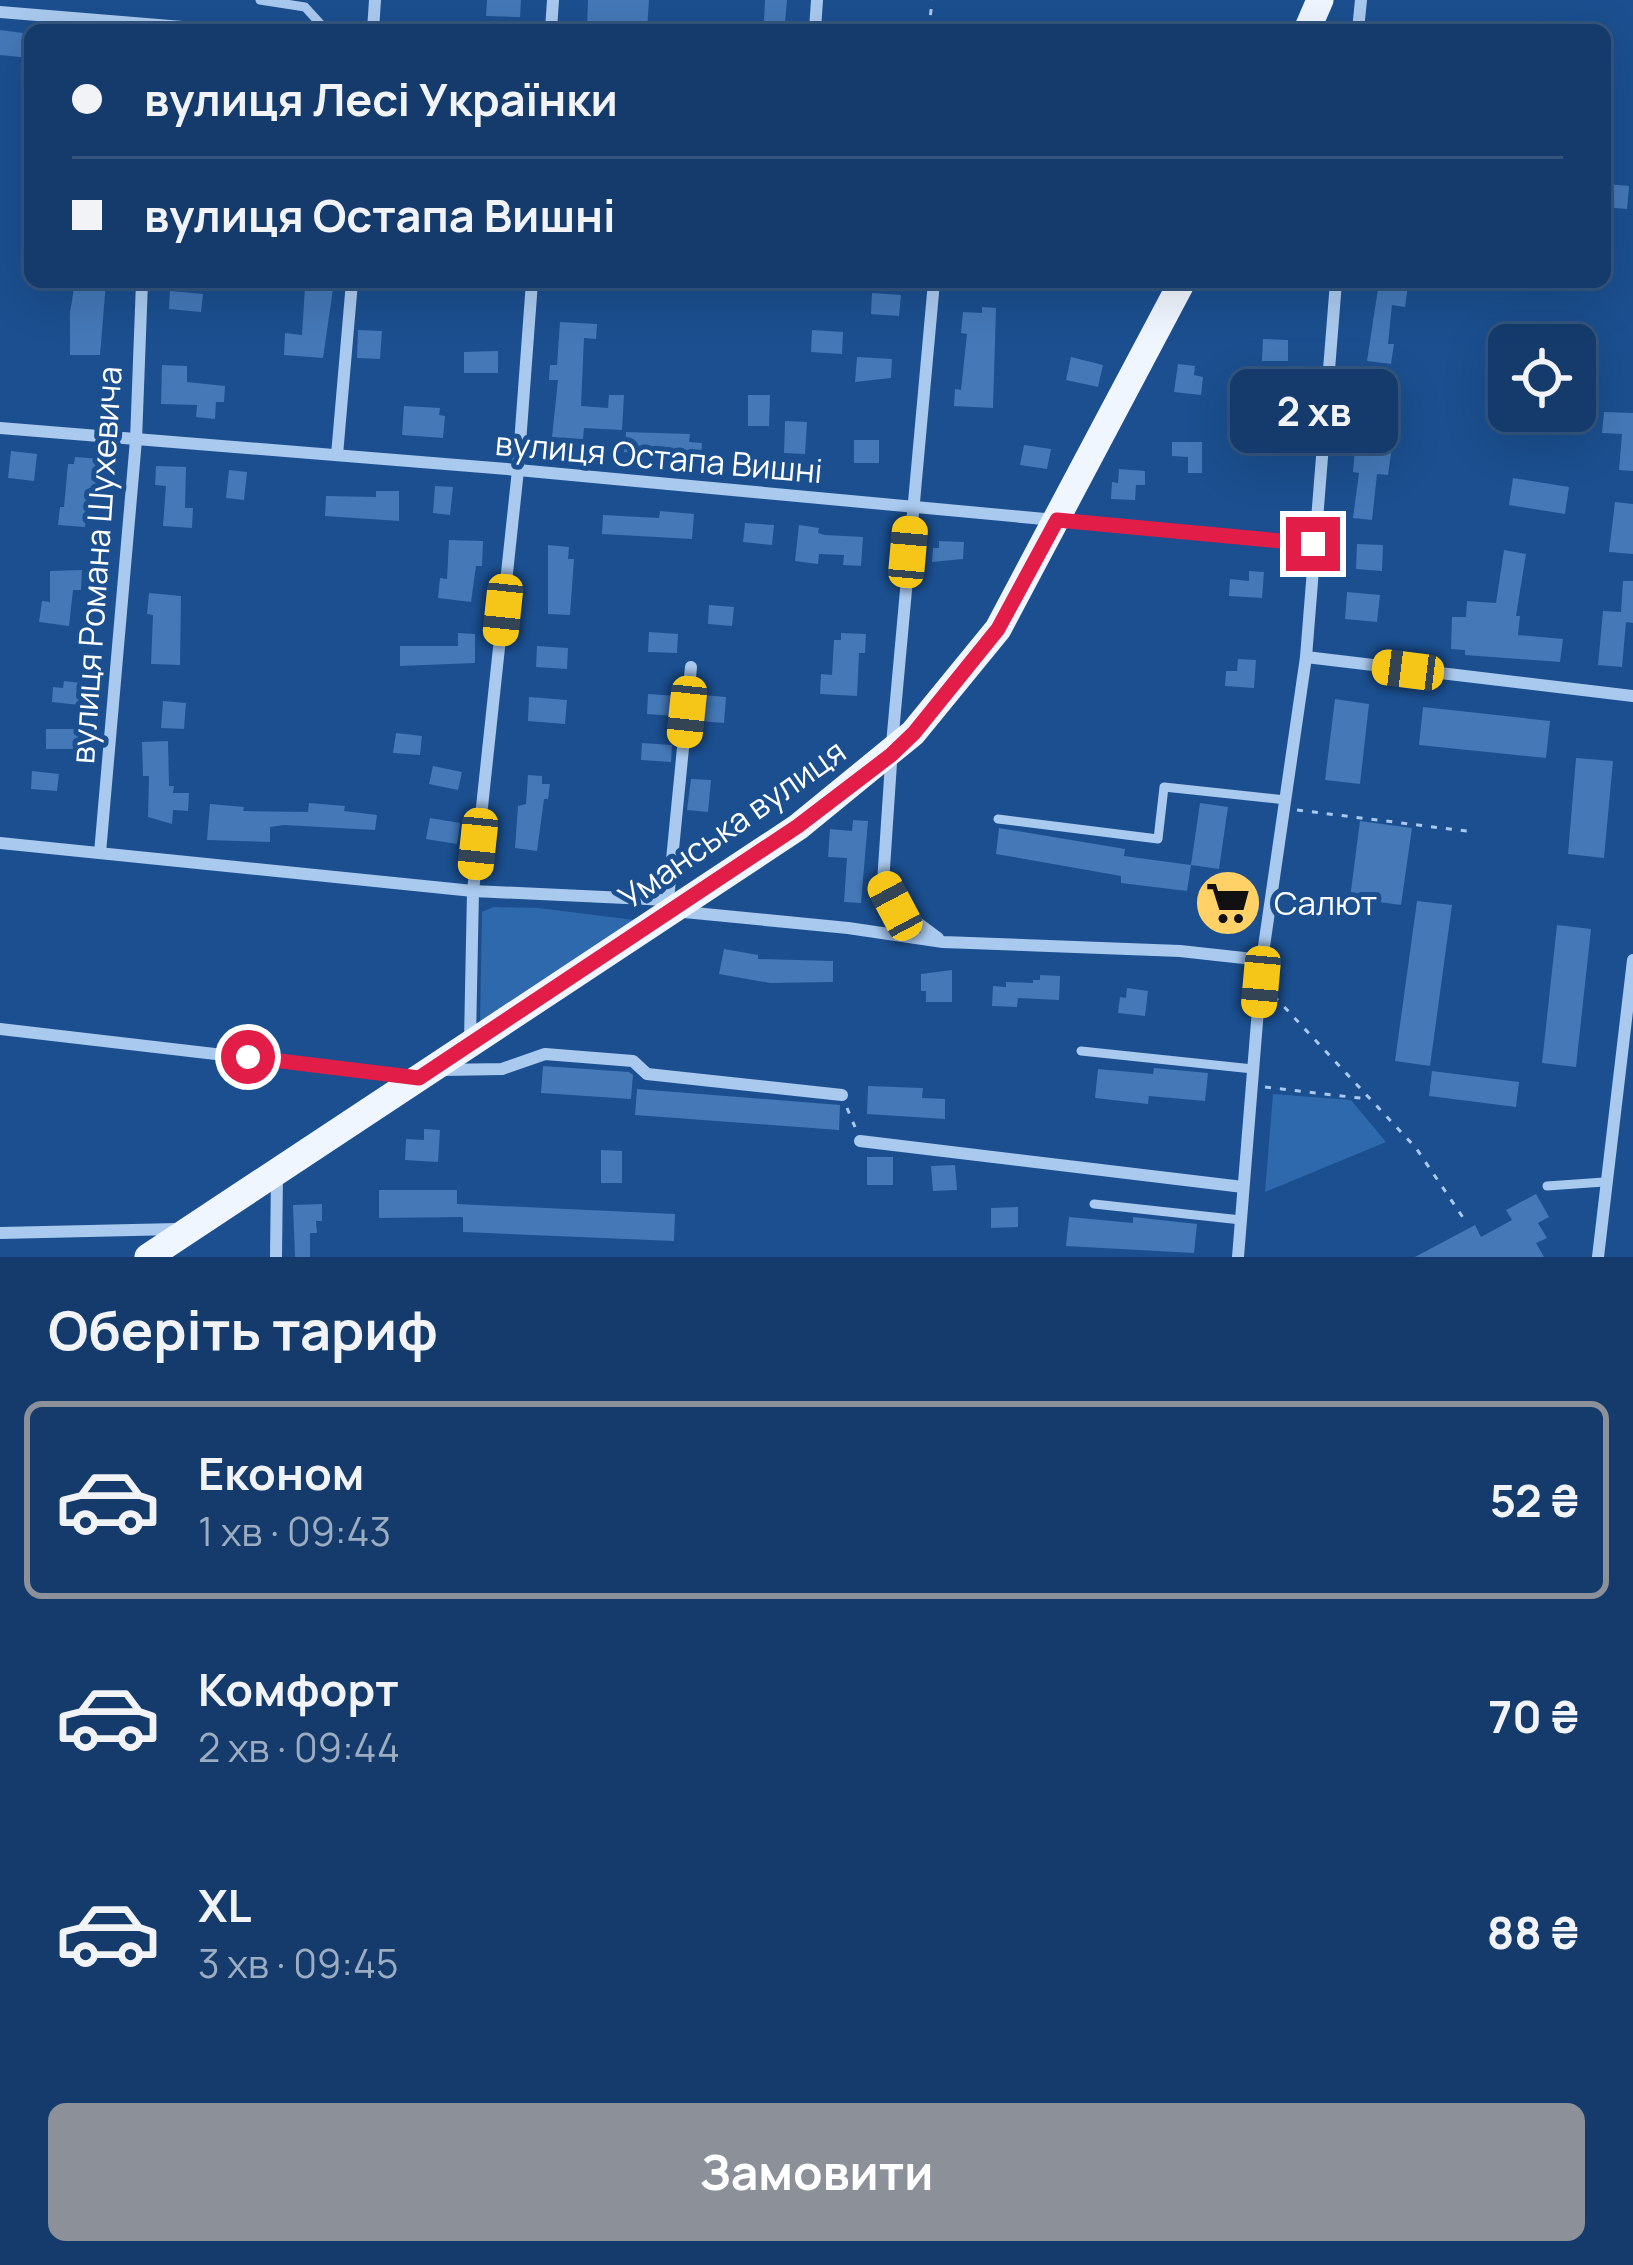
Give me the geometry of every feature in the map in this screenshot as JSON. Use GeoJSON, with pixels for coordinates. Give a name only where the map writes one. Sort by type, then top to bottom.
{"type":"FeatureCollection","features":[{"type":"Feature","properties":{"kind":"main road","name":"Уманська вулиця"},"geometry":{"type":"LineString","coordinates":[[148,1257],[673,904],[798,826],[891,755],[998,629],[1179,288]]}},
{"type":"Feature","properties":{"kind":"street"},"geometry":{"type":"LineString","coordinates":[[0,12],[114,24]]}},
{"type":"Feature","properties":{"kind":"street","name":"вулиця Романа Шухевича"},"geometry":{"type":"LineString","coordinates":[[100,853],[136,440],[142,288]]}},
{"type":"Feature","properties":{"kind":"street"},"geometry":{"type":"LineString","coordinates":[[337,454],[351,288]]}},
{"type":"Feature","properties":{"kind":"street"},"geometry":{"type":"LineString","coordinates":[[470,1044],[473,891],[518,470],[532,288]]}},
{"type":"Feature","properties":{"kind":"street"},"geometry":{"type":"LineString","coordinates":[[933,288],[883,883],[895,906],[943,942]]}},
{"type":"Feature","properties":{"kind":"street"},"geometry":{"type":"LineString","coordinates":[[1238,1257],[1262,960],[1291,805],[1306,658],[1335,288]]}},
{"type":"Feature","properties":{"kind":"street","name":"вулиця Остапа Вишні"},"geometry":{"type":"LineString","coordinates":[[0,428],[337,454],[1313,544]]}},
{"type":"Feature","properties":{"kind":"street"},"geometry":{"type":"LineString","coordinates":[[1306,658],[1633,696]]}},
{"type":"Feature","properties":{"kind":"street"},"geometry":{"type":"LineString","coordinates":[[673,904],[691,667]]}},
{"type":"Feature","properties":{"kind":"street"},"geometry":{"type":"LineString","coordinates":[[0,843],[473,891],[673,904],[684,912],[943,942],[1180,951],[1262,960]]}},
{"type":"Feature","properties":{"kind":"street"},"geometry":{"type":"LineString","coordinates":[[1598,1257],[1633,960]]}},
{"type":"Feature","properties":{"kind":"street"},"geometry":{"type":"LineString","coordinates":[[0,1029],[425,1074],[502,1069],[545,1054],[633,1061],[647,1074],[842,1095]]}},
{"type":"Feature","properties":{"kind":"street"},"geometry":{"type":"LineString","coordinates":[[860,1141],[1244,1187]]}},
{"type":"Feature","properties":{"kind":"street"},"geometry":{"type":"LineString","coordinates":[[276,1257],[278,1172]]}},
{"type":"Feature","properties":{"kind":"street"},"geometry":{"type":"LineString","coordinates":[[0,1234],[190,1229]]}},
{"type":"Feature","properties":{"kind":"lane"},"geometry":{"type":"LineString","coordinates":[[260,0],[301,3]]}},
{"type":"Feature","properties":{"kind":"lane"},"geometry":{"type":"LineString","coordinates":[[998,820],[1158,839],[1164,788],[1291,805]]}},
{"type":"Feature","properties":{"kind":"lane"},"geometry":{"type":"LineString","coordinates":[[1082,1051],[1253,1069]]}},
{"type":"Feature","properties":{"kind":"lane"},"geometry":{"type":"LineString","coordinates":[[1547,1186],[1604,1182]]}},
{"type":"Feature","properties":{"kind":"lane"},"geometry":{"type":"LineString","coordinates":[[1094,1204],[1240,1220]]}},
{"type":"Feature","properties":{"kind":"path"},"geometry":{"type":"LineString","coordinates":[[1291,805],[1474,832]]}},
{"type":"Feature","properties":{"kind":"path"},"geometry":{"type":"LineString","coordinates":[[1261,982],[1416,1148],[1464,1219]]}},
{"type":"Feature","properties":{"kind":"path"},"geometry":{"type":"LineString","coordinates":[[1252,1085],[1370,1099]]}},
{"type":"Feature","properties":{"kind":"path"},"geometry":{"type":"LineString","coordinates":[[842,1095],[860,1141]]}},
{"type":"Feature","properties":{"kind":"shaded area"},"geometry":{"type":"Polygon","coordinates":[[[493,907],[634,920],[480,1024],[482,912],[493,907]]]}},
{"type":"Feature","properties":{"kind":"shaded area"},"geometry":{"type":"Polygon","coordinates":[[[1273,1094],[1351,1100],[1386,1142],[1265,1192],[1273,1094]]]}},
{"type":"Feature","properties":{"kind":"building"},"geometry":{"type":"Polygon","coordinates":[[[487,0],[521,0],[520,17],[486,16],[487,0]]]}},
{"type":"Feature","properties":{"kind":"building"},"geometry":{"type":"Polygon","coordinates":[[[588,0],[649,0],[647,24],[587,24],[588,0]]]}},
{"type":"Feature","properties":{"kind":"building"},"geometry":{"type":"Polygon","coordinates":[[[765,0],[787,0],[785,23],[764,21],[765,0]]]}},
{"type":"Feature","properties":{"kind":"building"},"geometry":{"type":"Polygon","coordinates":[[[0,30],[24,33],[24,57],[0,55],[0,30]]]}},
{"type":"Feature","properties":{"kind":"building"},"geometry":{"type":"Polygon","coordinates":[[[1611,184],[1629,186],[1627,209],[1611,208],[1611,184]]]}},
{"type":"Feature","properties":{"kind":"building"},"geometry":{"type":"Polygon","coordinates":[[[74,288],[106,288],[100,355],[70,355],[74,288]]]}},
{"type":"Feature","properties":{"kind":"building"},"geometry":{"type":"Polygon","coordinates":[[[305,288],[333,289],[323,358],[284,355],[285,333],[302,335],[305,288]]]}},
{"type":"Feature","properties":{"kind":"building"},"geometry":{"type":"Polygon","coordinates":[[[1378,288],[1408,288],[1405,307],[1392,305],[1391,364],[1367,361],[1378,288]]]}},
{"type":"Feature","properties":{"kind":"building"},"geometry":{"type":"Polygon","coordinates":[[[170,291],[203,294],[201,312],[169,309],[170,291]]]}},
{"type":"Feature","properties":{"kind":"building"},"geometry":{"type":"Polygon","coordinates":[[[872,293],[901,295],[899,316],[871,314],[872,293]]]}},
{"type":"Feature","properties":{"kind":"building"},"geometry":{"type":"Polygon","coordinates":[[[982,307],[996,308],[993,408],[954,406],[955,389],[961,390],[967,334],[961,333],[963,312],[982,313],[982,307]]]}},
{"type":"Feature","properties":{"kind":"building"},"geometry":{"type":"Polygon","coordinates":[[[560,322],[597,324],[596,339],[584,338],[581,406],[608,408],[609,395],[624,395],[622,430],[584,428],[583,439],[552,437],[558,380],[549,380],[550,365],[557,365],[560,322]]]}},
{"type":"Feature","properties":{"kind":"building"},"geometry":{"type":"Polygon","coordinates":[[[358,330],[382,331],[380,359],[357,358],[358,330]]]}},
{"type":"Feature","properties":{"kind":"building"},"geometry":{"type":"Polygon","coordinates":[[[812,330],[843,332],[842,354],[811,352],[812,330]]]}},
{"type":"Feature","properties":{"kind":"building"},"geometry":{"type":"Polygon","coordinates":[[[1263,339],[1288,340],[1288,361],[1262,361],[1263,339]]]}},
{"type":"Feature","properties":{"kind":"building"},"geometry":{"type":"Polygon","coordinates":[[[498,351],[498,373],[464,373],[464,352],[498,351]]]}},
{"type":"Feature","properties":{"kind":"building"},"geometry":{"type":"Polygon","coordinates":[[[857,357],[892,359],[891,378],[855,382],[857,357]]]}},
{"type":"Feature","properties":{"kind":"building"},"geometry":{"type":"Polygon","coordinates":[[[1071,357],[1103,365],[1098,387],[1066,380],[1071,357]]]}},
{"type":"Feature","properties":{"kind":"building"},"geometry":{"type":"Polygon","coordinates":[[[1178,364],[1195,366],[1194,375],[1203,377],[1201,395],[1174,392],[1178,364]]]}},
{"type":"Feature","properties":{"kind":"building"},"geometry":{"type":"Polygon","coordinates":[[[162,365],[187,366],[187,382],[225,386],[224,402],[216,402],[215,419],[196,417],[197,405],[161,404],[162,365]]]}},
{"type":"Feature","properties":{"kind":"building"},"geometry":{"type":"Polygon","coordinates":[[[748,395],[770,395],[769,426],[748,426],[748,395]]]}},
{"type":"Feature","properties":{"kind":"building"},"geometry":{"type":"Polygon","coordinates":[[[404,406],[440,408],[439,415],[445,416],[443,438],[402,435],[404,406]]]}},
{"type":"Feature","properties":{"kind":"building"},"geometry":{"type":"Polygon","coordinates":[[[1359,406],[1381,407],[1380,417],[1396,418],[1388,475],[1377,474],[1372,520],[1353,518],[1359,406]]]}},
{"type":"Feature","properties":{"kind":"building"},"geometry":{"type":"Polygon","coordinates":[[[1604,412],[1633,413],[1633,471],[1619,470],[1622,434],[1602,433],[1604,412]]]}},
{"type":"Feature","properties":{"kind":"building"},"geometry":{"type":"Polygon","coordinates":[[[1256,419],[1282,422],[1279,451],[1242,447],[1244,427],[1256,428],[1256,419]]]}},
{"type":"Feature","properties":{"kind":"building"},"geometry":{"type":"Polygon","coordinates":[[[785,421],[807,422],[805,454],[784,453],[785,421]]]}},
{"type":"Feature","properties":{"kind":"building"},"geometry":{"type":"Polygon","coordinates":[[[626,432],[690,434],[689,442],[702,443],[701,458],[624,452],[626,432]]]}},
{"type":"Feature","properties":{"kind":"building"},"geometry":{"type":"Polygon","coordinates":[[[854,440],[879,440],[879,463],[854,463],[854,440]]]}},
{"type":"Feature","properties":{"kind":"building"},"geometry":{"type":"Polygon","coordinates":[[[1172,442],[1202,442],[1202,473],[1188,473],[1188,457],[1172,456],[1172,442]]]}},
{"type":"Feature","properties":{"kind":"building"},"geometry":{"type":"Polygon","coordinates":[[[1024,445],[1051,449],[1047,469],[1020,465],[1024,445]]]}},
{"type":"Feature","properties":{"kind":"building"},"geometry":{"type":"Polygon","coordinates":[[[11,451],[37,454],[34,481],[8,478],[11,451]]]}},
{"type":"Feature","properties":{"kind":"building"},"geometry":{"type":"Polygon","coordinates":[[[75,457],[104,459],[101,489],[89,488],[85,527],[58,525],[68,464],[74,464],[75,457]]]}},
{"type":"Feature","properties":{"kind":"building"},"geometry":{"type":"Polygon","coordinates":[[[156,466],[186,467],[185,508],[193,508],[192,528],[163,526],[166,486],[155,485],[156,466]]]}},
{"type":"Feature","properties":{"kind":"building"},"geometry":{"type":"Polygon","coordinates":[[[1119,469],[1145,471],[1145,485],[1136,485],[1135,500],[1111,499],[1119,469]]]}},
{"type":"Feature","properties":{"kind":"building"},"geometry":{"type":"Polygon","coordinates":[[[229,470],[247,472],[244,500],[226,498],[229,470]]]}},
{"type":"Feature","properties":{"kind":"building"},"geometry":{"type":"Polygon","coordinates":[[[1513,478],[1569,487],[1565,514],[1509,505],[1513,478]]]}},
{"type":"Feature","properties":{"kind":"building"},"geometry":{"type":"Polygon","coordinates":[[[435,486],[453,487],[450,515],[433,513],[435,486]]]}},
{"type":"Feature","properties":{"kind":"building"},"geometry":{"type":"Polygon","coordinates":[[[376,491],[399,491],[399,521],[325,516],[326,496],[376,497],[376,491]]]}},
{"type":"Feature","properties":{"kind":"building"},"geometry":{"type":"Polygon","coordinates":[[[1615,502],[1633,504],[1633,554],[1609,552],[1615,502]]]}},
{"type":"Feature","properties":{"kind":"building"},"geometry":{"type":"Polygon","coordinates":[[[660,511],[694,514],[692,539],[602,534],[603,515],[659,518],[660,511]]]}},
{"type":"Feature","properties":{"kind":"building"},"geometry":{"type":"Polygon","coordinates":[[[745,523],[774,525],[772,545],[743,542],[745,523]]]}},
{"type":"Feature","properties":{"kind":"building"},"geometry":{"type":"Polygon","coordinates":[[[799,525],[819,528],[818,533],[825,535],[863,537],[861,566],[843,565],[844,555],[819,554],[818,564],[795,561],[799,525]]]}},
{"type":"Feature","properties":{"kind":"building"},"geometry":{"type":"Polygon","coordinates":[[[449,540],[483,541],[482,566],[476,566],[471,602],[438,598],[440,578],[447,579],[449,540]]]}},
{"type":"Feature","properties":{"kind":"building"},"geometry":{"type":"Polygon","coordinates":[[[939,541],[964,542],[963,559],[932,562],[939,541]]]}},
{"type":"Feature","properties":{"kind":"building"},"geometry":{"type":"Polygon","coordinates":[[[1357,544],[1383,545],[1382,571],[1356,569],[1357,544]]]}},
{"type":"Feature","properties":{"kind":"building"},"geometry":{"type":"Polygon","coordinates":[[[548,545],[569,547],[568,559],[574,559],[570,615],[548,614],[548,545]]]}},
{"type":"Feature","properties":{"kind":"building"},"geometry":{"type":"Polygon","coordinates":[[[1504,550],[1526,554],[1516,616],[1520,616],[1518,635],[1563,639],[1560,662],[1465,655],[1465,650],[1451,649],[1452,617],[1466,617],[1467,601],[1496,603],[1504,550]]]}},
{"type":"Feature","properties":{"kind":"building"},"geometry":{"type":"Polygon","coordinates":[[[82,570],[81,590],[73,590],[69,626],[39,622],[42,601],[50,602],[50,571],[82,570]]]}},
{"type":"Feature","properties":{"kind":"building"},"geometry":{"type":"Polygon","coordinates":[[[1249,571],[1264,572],[1262,598],[1229,596],[1230,579],[1249,581],[1249,571]]]}},
{"type":"Feature","properties":{"kind":"building"},"geometry":{"type":"Polygon","coordinates":[[[1623,581],[1633,581],[1633,623],[1626,622],[1622,667],[1598,665],[1603,611],[1621,612],[1623,581]]]}},
{"type":"Feature","properties":{"kind":"building"},"geometry":{"type":"Polygon","coordinates":[[[1347,592],[1380,595],[1377,622],[1345,619],[1347,592]]]}},
{"type":"Feature","properties":{"kind":"building"},"geometry":{"type":"Polygon","coordinates":[[[149,593],[181,596],[180,665],[151,664],[149,593]]]}},
{"type":"Feature","properties":{"kind":"building"},"geometry":{"type":"Polygon","coordinates":[[[709,605],[734,607],[732,626],[708,624],[709,605]]]}},
{"type":"Feature","properties":{"kind":"building"},"geometry":{"type":"Polygon","coordinates":[[[649,632],[678,634],[677,653],[648,652],[649,632]]]}},
{"type":"Feature","properties":{"kind":"building"},"geometry":{"type":"Polygon","coordinates":[[[458,633],[475,634],[475,663],[400,666],[400,646],[458,646],[458,633]]]}},
{"type":"Feature","properties":{"kind":"building"},"geometry":{"type":"Polygon","coordinates":[[[841,633],[866,634],[865,653],[859,653],[857,696],[820,694],[821,674],[832,675],[834,640],[841,640],[841,633]]]}},
{"type":"Feature","properties":{"kind":"building"},"geometry":{"type":"Polygon","coordinates":[[[537,646],[568,648],[567,669],[536,667],[537,646]]]}},
{"type":"Feature","properties":{"kind":"building"},"geometry":{"type":"Polygon","coordinates":[[[1238,659],[1256,660],[1254,688],[1225,686],[1226,671],[1237,671],[1238,659]]]}},
{"type":"Feature","properties":{"kind":"building"},"geometry":{"type":"Polygon","coordinates":[[[64,681],[81,683],[79,705],[52,702],[53,687],[63,688],[64,681]]]}},
{"type":"Feature","properties":{"kind":"building"},"geometry":{"type":"Polygon","coordinates":[[[648,694],[677,696],[676,716],[647,714],[648,694]]]}},
{"type":"Feature","properties":{"kind":"building"},"geometry":{"type":"Polygon","coordinates":[[[702,695],[726,697],[724,723],[700,721],[702,695]]]}},
{"type":"Feature","properties":{"kind":"building"},"geometry":{"type":"Polygon","coordinates":[[[529,697],[567,700],[565,724],[528,721],[529,697]]]}},
{"type":"Feature","properties":{"kind":"building"},"geometry":{"type":"Polygon","coordinates":[[[1335,699],[1369,704],[1360,784],[1325,780],[1335,699]]]}},
{"type":"Feature","properties":{"kind":"building"},"geometry":{"type":"Polygon","coordinates":[[[163,701],[186,703],[184,729],[161,728],[163,701]]]}},
{"type":"Feature","properties":{"kind":"building"},"geometry":{"type":"Polygon","coordinates":[[[1423,707],[1550,721],[1546,758],[1419,745],[1423,707]]]}},
{"type":"Feature","properties":{"kind":"building"},"geometry":{"type":"Polygon","coordinates":[[[46,729],[78,729],[78,749],[46,749],[46,729]]]}},
{"type":"Feature","properties":{"kind":"building"},"geometry":{"type":"Polygon","coordinates":[[[396,733],[422,736],[420,755],[393,753],[396,733]]]}},
{"type":"Feature","properties":{"kind":"building"},"geometry":{"type":"Polygon","coordinates":[[[168,741],[169,786],[174,786],[173,793],[189,793],[188,811],[173,810],[172,824],[148,817],[149,776],[143,776],[142,742],[168,741]]]}},
{"type":"Feature","properties":{"kind":"building"},"geometry":{"type":"Polygon","coordinates":[[[642,743],[672,745],[671,762],[641,760],[642,743]]]}},
{"type":"Feature","properties":{"kind":"building"},"geometry":{"type":"Polygon","coordinates":[[[1576,758],[1613,761],[1604,858],[1568,854],[1576,758]]]}},
{"type":"Feature","properties":{"kind":"building"},"geometry":{"type":"Polygon","coordinates":[[[433,766],[462,772],[458,790],[429,784],[433,766]]]}},
{"type":"Feature","properties":{"kind":"building"},"geometry":{"type":"Polygon","coordinates":[[[32,771],[59,774],[57,791],[31,789],[32,771]]]}},
{"type":"Feature","properties":{"kind":"building"},"geometry":{"type":"Polygon","coordinates":[[[528,775],[542,776],[542,784],[550,784],[537,851],[515,848],[518,806],[526,804],[528,775]]]}},
{"type":"Feature","properties":{"kind":"building"},"geometry":{"type":"Polygon","coordinates":[[[691,779],[711,780],[708,812],[687,810],[691,779]]]}},
{"type":"Feature","properties":{"kind":"building"},"geometry":{"type":"Polygon","coordinates":[[[309,803],[377,815],[375,830],[284,825],[270,827],[270,842],[207,840],[210,804],[244,807],[243,811],[308,812],[309,803]]]}},
{"type":"Feature","properties":{"kind":"building"},"geometry":{"type":"Polygon","coordinates":[[[1200,803],[1228,807],[1219,869],[1191,865],[1200,803]]]}},
{"type":"Feature","properties":{"kind":"building"},"geometry":{"type":"Polygon","coordinates":[[[430,818],[460,823],[457,844],[426,839],[430,818]]]}},
{"type":"Feature","properties":{"kind":"building"},"geometry":{"type":"Polygon","coordinates":[[[853,820],[868,821],[861,903],[844,902],[847,858],[828,857],[830,829],[852,831],[853,820]]]}},
{"type":"Feature","properties":{"kind":"building"},"geometry":{"type":"Polygon","coordinates":[[[1360,821],[1412,828],[1401,905],[1350,898],[1360,821]]]}},
{"type":"Feature","properties":{"kind":"building"},"geometry":{"type":"Polygon","coordinates":[[[999,828],[1125,849],[1124,856],[1191,865],[1187,891],[1121,883],[1121,876],[996,854],[999,828]]]}},
{"type":"Feature","properties":{"kind":"building"},"geometry":{"type":"Polygon","coordinates":[[[1417,901],[1452,905],[1430,1066],[1395,1061],[1417,901]]]}},
{"type":"Feature","properties":{"kind":"building"},"geometry":{"type":"Polygon","coordinates":[[[1557,925],[1591,929],[1576,1067],[1542,1063],[1557,925]]]}},
{"type":"Feature","properties":{"kind":"building"},"geometry":{"type":"Polygon","coordinates":[[[724,949],[758,955],[758,959],[833,961],[833,982],[770,983],[719,974],[724,949]]]}},
{"type":"Feature","properties":{"kind":"building"},"geometry":{"type":"Polygon","coordinates":[[[952,970],[952,1002],[926,1002],[921,974],[952,970]]]}},
{"type":"Feature","properties":{"kind":"building"},"geometry":{"type":"Polygon","coordinates":[[[1040,975],[1060,976],[1059,1000],[1018,998],[1017,1007],[992,1006],[993,986],[1033,983],[1040,975]]]}},
{"type":"Feature","properties":{"kind":"building"},"geometry":{"type":"Polygon","coordinates":[[[1127,988],[1148,991],[1145,1016],[1118,1013],[1127,988]]]}},
{"type":"Feature","properties":{"kind":"building"},"geometry":{"type":"Polygon","coordinates":[[[543,1066],[629,1072],[633,1075],[631,1099],[541,1093],[543,1066]]]}},
{"type":"Feature","properties":{"kind":"building"},"geometry":{"type":"Polygon","coordinates":[[[1154,1068],[1208,1073],[1205,1101],[1149,1096],[1148,1104],[1095,1098],[1098,1069],[1153,1074],[1154,1068]]]}},
{"type":"Feature","properties":{"kind":"building"},"geometry":{"type":"Polygon","coordinates":[[[1432,1071],[1519,1082],[1516,1107],[1429,1096],[1432,1071]]]}},
{"type":"Feature","properties":{"kind":"building"},"geometry":{"type":"Polygon","coordinates":[[[868,1086],[923,1088],[922,1098],[945,1099],[945,1119],[867,1114],[868,1086]]]}},
{"type":"Feature","properties":{"kind":"building"},"geometry":{"type":"Polygon","coordinates":[[[637,1089],[840,1105],[839,1130],[635,1115],[637,1089]]]}},
{"type":"Feature","properties":{"kind":"building"},"geometry":{"type":"Polygon","coordinates":[[[424,1129],[440,1130],[438,1162],[405,1160],[406,1139],[424,1140],[424,1129]]]}},
{"type":"Feature","properties":{"kind":"building"},"geometry":{"type":"Polygon","coordinates":[[[601,1150],[622,1151],[622,1183],[601,1183],[601,1150]]]}},
{"type":"Feature","properties":{"kind":"building"},"geometry":{"type":"Polygon","coordinates":[[[867,1157],[893,1157],[893,1185],[867,1185],[867,1157]]]}},
{"type":"Feature","properties":{"kind":"building"},"geometry":{"type":"Polygon","coordinates":[[[955,1165],[957,1190],[933,1191],[931,1166],[955,1165]]]}},
{"type":"Feature","properties":{"kind":"building"},"geometry":{"type":"Polygon","coordinates":[[[379,1190],[457,1190],[457,1204],[675,1214],[674,1241],[463,1232],[463,1217],[379,1218],[379,1190]]]}},
{"type":"Feature","properties":{"kind":"building"},"geometry":{"type":"Polygon","coordinates":[[[1536,1194],[1549,1217],[1538,1223],[1547,1238],[1536,1243],[1544,1257],[1415,1257],[1475,1225],[1481,1237],[1512,1220],[1506,1210],[1536,1194]]]}},
{"type":"Feature","properties":{"kind":"building"},"geometry":{"type":"Polygon","coordinates":[[[322,1204],[322,1221],[316,1221],[317,1233],[310,1233],[310,1257],[295,1257],[293,1205],[322,1204]]]}},
{"type":"Feature","properties":{"kind":"building"},"geometry":{"type":"Polygon","coordinates":[[[1018,1207],[1018,1227],[991,1228],[991,1208],[1018,1207]]]}},
{"type":"Feature","properties":{"kind":"building"},"geometry":{"type":"Polygon","coordinates":[[[1069,1217],[1197,1224],[1194,1253],[1066,1246],[1069,1217]]]}},
{"type":"Feature","properties":{"kind":"place","name":"Салют"},"geometry":{"type":"Point","coordinates":[1228,903]}},
{"type":"Feature","properties":{"kind":"route"},"geometry":{"type":"LineString","coordinates":[[248,1057],[419,1078],[576,976],[798,826],[891,755],[998,629],[1057,520],[1313,544]]}}]}
